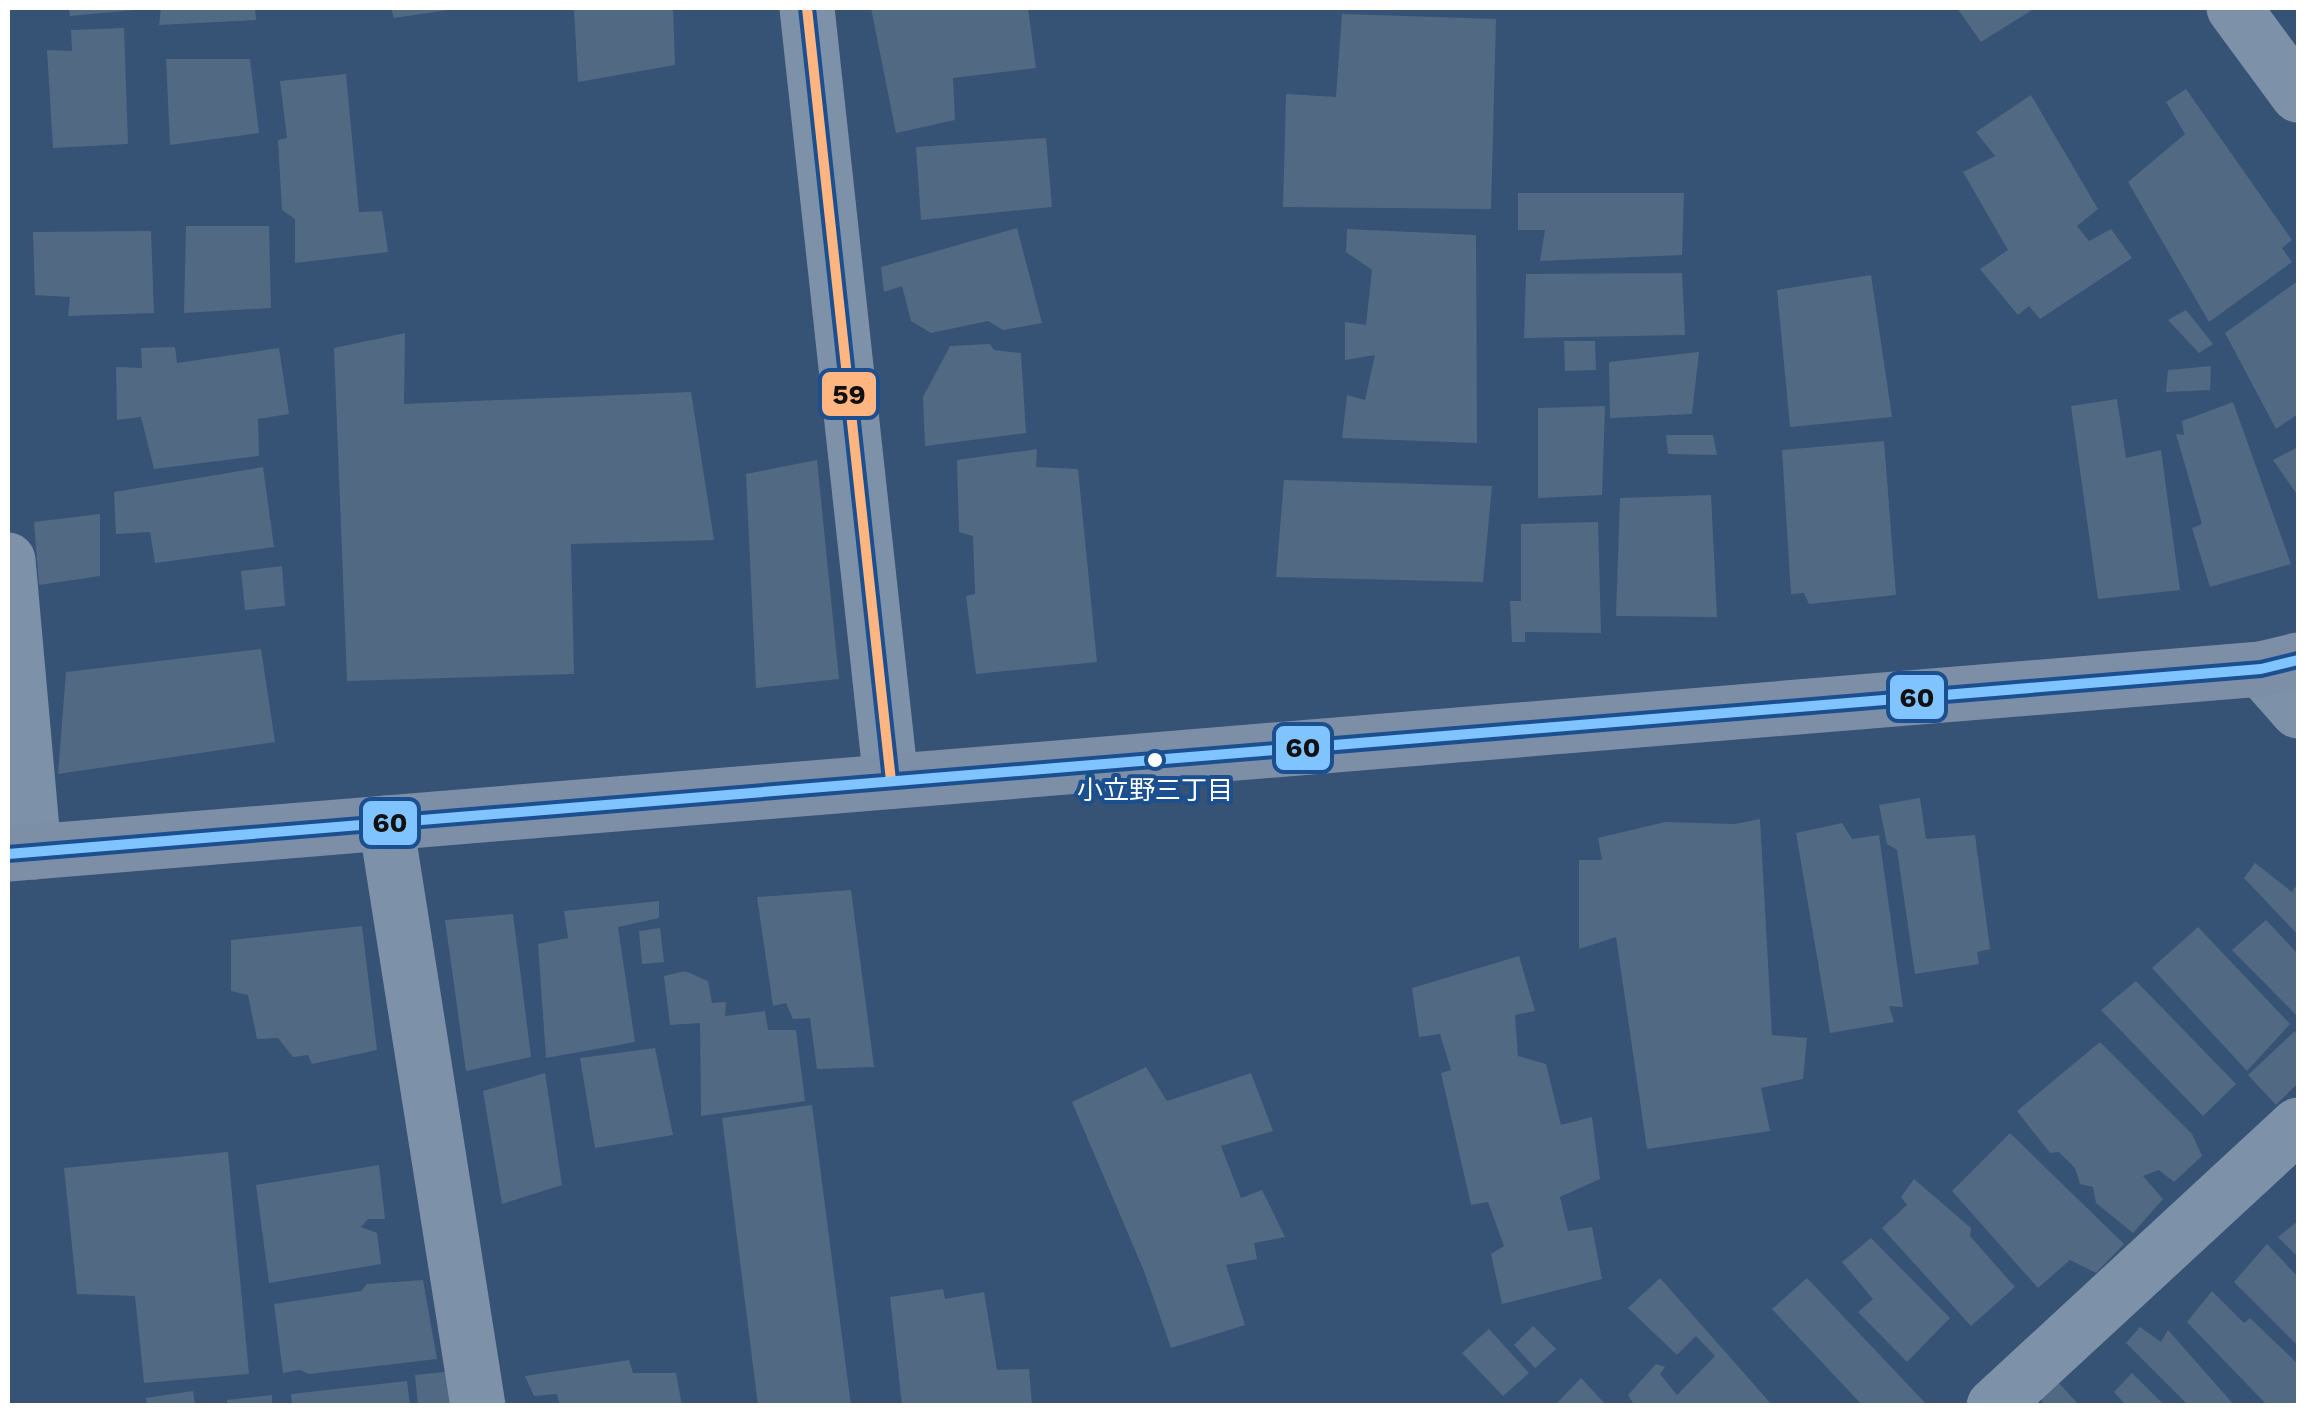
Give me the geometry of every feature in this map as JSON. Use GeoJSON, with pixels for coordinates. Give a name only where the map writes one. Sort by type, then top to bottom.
{"type":"FeatureCollection","features":[{"type":"Feature","properties":{"kind":"main road"},"geometry":{"type":"LineString","coordinates":[[21,853],[2280,665]]}},
{"type":"Feature","properties":{"kind":"street"},"geometry":{"type":"LineString","coordinates":[[807,8],[890,781]]}},
{"type":"Feature","properties":{"kind":"street"},"geometry":{"type":"LineString","coordinates":[[2234,8],[2298,96]]}},
{"type":"Feature","properties":{"kind":"street"},"geometry":{"type":"LineString","coordinates":[[8,560],[21,853]]}},
{"type":"Feature","properties":{"kind":"street"},"geometry":{"type":"LineString","coordinates":[[2280,665],[2298,710]]}},
{"type":"Feature","properties":{"kind":"street"},"geometry":{"type":"LineString","coordinates":[[386,823],[478,1406]]}},
{"type":"Feature","properties":{"kind":"street"},"geometry":{"type":"LineString","coordinates":[[1994,1406],[2298,1125]]}},
{"type":"Feature","properties":{"kind":"building"},"geometry":{"type":"Polygon","coordinates":[[[69,8],[134,8],[134,10],[70,16],[69,8]]]}},
{"type":"Feature","properties":{"kind":"building"},"geometry":{"type":"Polygon","coordinates":[[[161,8],[255,8],[256,20],[159,25],[161,8]]]}},
{"type":"Feature","properties":{"kind":"building"},"geometry":{"type":"Polygon","coordinates":[[[391,8],[448,8],[448,10],[394,18],[391,8]]]}},
{"type":"Feature","properties":{"kind":"building"},"geometry":{"type":"Polygon","coordinates":[[[574,8],[673,8],[675,65],[578,82],[574,8]]]}},
{"type":"Feature","properties":{"kind":"building"},"geometry":{"type":"Polygon","coordinates":[[[871,8],[1028,8],[1036,68],[953,78],[955,120],[896,133],[871,8]]]}},
{"type":"Feature","properties":{"kind":"building"},"geometry":{"type":"Polygon","coordinates":[[[1957,8],[2035,8],[1981,42],[1957,8]]]}},
{"type":"Feature","properties":{"kind":"building"},"geometry":{"type":"Polygon","coordinates":[[[1342,14],[1496,19],[1491,209],[1283,207],[1286,94],[1336,97],[1342,14]]]}},
{"type":"Feature","properties":{"kind":"building"},"geometry":{"type":"Polygon","coordinates":[[[124,28],[128,144],[53,148],[47,50],[72,51],[71,30],[124,28]]]}},
{"type":"Feature","properties":{"kind":"building"},"geometry":{"type":"Polygon","coordinates":[[[166,59],[250,59],[259,133],[170,145],[166,59]]]}},
{"type":"Feature","properties":{"kind":"building"},"geometry":{"type":"Polygon","coordinates":[[[346,74],[359,212],[382,211],[388,252],[295,263],[295,219],[282,210],[278,140],[287,138],[280,81],[346,74]]]}},
{"type":"Feature","properties":{"kind":"building"},"geometry":{"type":"Polygon","coordinates":[[[2186,89],[2292,240],[2282,248],[2292,262],[2209,322],[2128,182],[2185,134],[2166,102],[2186,89]]]}},
{"type":"Feature","properties":{"kind":"building"},"geometry":{"type":"Polygon","coordinates":[[[2031,95],[2098,209],[2077,226],[2089,241],[2111,229],[2132,258],[2040,319],[2029,306],[2018,315],[1980,269],[2008,250],[1963,172],[1995,156],[1976,132],[2031,95]]]}},
{"type":"Feature","properties":{"kind":"building"},"geometry":{"type":"Polygon","coordinates":[[[1046,138],[1052,207],[921,220],[916,147],[1046,138]]]}},
{"type":"Feature","properties":{"kind":"building"},"geometry":{"type":"Polygon","coordinates":[[[1518,193],[1684,193],[1682,255],[1540,261],[1545,230],[1518,230],[1518,193]]]}},
{"type":"Feature","properties":{"kind":"building"},"geometry":{"type":"Polygon","coordinates":[[[186,226],[269,226],[271,308],[184,313],[186,226]]]}},
{"type":"Feature","properties":{"kind":"building"},"geometry":{"type":"Polygon","coordinates":[[[1017,228],[1042,323],[1003,330],[988,321],[931,333],[911,321],[902,286],[884,292],[881,267],[1017,228]]]}},
{"type":"Feature","properties":{"kind":"building"},"geometry":{"type":"Polygon","coordinates":[[[1347,229],[1476,235],[1477,443],[1342,438],[1347,395],[1365,400],[1375,355],[1345,360],[1345,322],[1366,325],[1372,270],[1346,252],[1347,229]]]}},
{"type":"Feature","properties":{"kind":"building"},"geometry":{"type":"Polygon","coordinates":[[[151,231],[154,313],[68,316],[70,297],[35,295],[33,232],[151,231]]]}},
{"type":"Feature","properties":{"kind":"building"},"geometry":{"type":"Polygon","coordinates":[[[1682,273],[1685,335],[1524,338],[1526,274],[1682,273]]]}},
{"type":"Feature","properties":{"kind":"building"},"geometry":{"type":"Polygon","coordinates":[[[1871,275],[1892,417],[1790,427],[1777,290],[1871,275]]]}},
{"type":"Feature","properties":{"kind":"building"},"geometry":{"type":"Polygon","coordinates":[[[2298,281],[2298,414],[2276,429],[2225,333],[2298,281]]]}},
{"type":"Feature","properties":{"kind":"building"},"geometry":{"type":"Polygon","coordinates":[[[2186,310],[2213,344],[2199,353],[2168,320],[2186,310]]]}},
{"type":"Feature","properties":{"kind":"building"},"geometry":{"type":"Polygon","coordinates":[[[405,333],[404,404],[691,392],[714,540],[571,544],[574,674],[347,681],[334,348],[405,333]]]}},
{"type":"Feature","properties":{"kind":"building"},"geometry":{"type":"Polygon","coordinates":[[[1564,341],[1595,341],[1596,370],[1565,371],[1564,341]]]}},
{"type":"Feature","properties":{"kind":"building"},"geometry":{"type":"Polygon","coordinates":[[[990,344],[994,350],[1021,353],[1026,433],[925,446],[923,397],[950,346],[990,344]]]}},
{"type":"Feature","properties":{"kind":"building"},"geometry":{"type":"Polygon","coordinates":[[[175,347],[177,363],[279,348],[289,414],[258,419],[259,456],[154,469],[141,417],[117,420],[116,367],[142,368],[141,348],[175,347]]]}},
{"type":"Feature","properties":{"kind":"building"},"geometry":{"type":"Polygon","coordinates":[[[1699,352],[1692,414],[1610,418],[1609,362],[1699,352]]]}},
{"type":"Feature","properties":{"kind":"building"},"geometry":{"type":"Polygon","coordinates":[[[2211,366],[2210,390],[2166,392],[2168,370],[2211,366]]]}},
{"type":"Feature","properties":{"kind":"building"},"geometry":{"type":"Polygon","coordinates":[[[2117,399],[2126,458],[2161,450],[2180,590],[2098,599],[2071,406],[2117,399]]]}},
{"type":"Feature","properties":{"kind":"building"},"geometry":{"type":"Polygon","coordinates":[[[2233,402],[2291,564],[2210,587],[2192,528],[2202,524],[2176,434],[2184,435],[2182,421],[2233,402]]]}},
{"type":"Feature","properties":{"kind":"building"},"geometry":{"type":"Polygon","coordinates":[[[1605,406],[1602,495],[1538,498],[1538,408],[1605,406]]]}},
{"type":"Feature","properties":{"kind":"building"},"geometry":{"type":"Polygon","coordinates":[[[1666,435],[1713,435],[1717,455],[1668,454],[1666,435]]]}},
{"type":"Feature","properties":{"kind":"building"},"geometry":{"type":"Polygon","coordinates":[[[1884,441],[1896,595],[1809,604],[1804,593],[1791,594],[1782,450],[1884,441]]]}},
{"type":"Feature","properties":{"kind":"building"},"geometry":{"type":"Polygon","coordinates":[[[2298,447],[2298,496],[2273,460],[2298,447]]]}},
{"type":"Feature","properties":{"kind":"building"},"geometry":{"type":"Polygon","coordinates":[[[1037,449],[1036,467],[1078,469],[1097,662],[976,674],[966,596],[975,594],[973,536],[959,532],[957,460],[1037,449]]]}},
{"type":"Feature","properties":{"kind":"building"},"geometry":{"type":"Polygon","coordinates":[[[817,460],[839,679],[756,688],[746,474],[817,460]]]}},
{"type":"Feature","properties":{"kind":"building"},"geometry":{"type":"Polygon","coordinates":[[[263,467],[274,547],[155,563],[150,532],[116,534],[114,492],[263,467]]]}},
{"type":"Feature","properties":{"kind":"building"},"geometry":{"type":"Polygon","coordinates":[[[1284,480],[1492,486],[1483,582],[1276,577],[1284,480]]]}},
{"type":"Feature","properties":{"kind":"building"},"geometry":{"type":"Polygon","coordinates":[[[1711,495],[1717,617],[1616,616],[1620,498],[1711,495]]]}},
{"type":"Feature","properties":{"kind":"building"},"geometry":{"type":"Polygon","coordinates":[[[100,514],[100,576],[39,585],[34,522],[100,514]]]}},
{"type":"Feature","properties":{"kind":"building"},"geometry":{"type":"Polygon","coordinates":[[[1598,522],[1601,633],[1525,632],[1525,642],[1512,642],[1510,601],[1521,601],[1521,524],[1598,522]]]}},
{"type":"Feature","properties":{"kind":"building"},"geometry":{"type":"Polygon","coordinates":[[[282,566],[285,606],[245,610],[241,571],[282,566]]]}},
{"type":"Feature","properties":{"kind":"building"},"geometry":{"type":"Polygon","coordinates":[[[261,649],[275,742],[58,774],[66,672],[261,649]]]}},
{"type":"Feature","properties":{"kind":"building"},"geometry":{"type":"Polygon","coordinates":[[[1920,798],[1926,839],[1975,835],[1990,949],[1977,952],[1979,964],[1915,974],[1897,850],[1887,844],[1879,805],[1920,798]]]}},
{"type":"Feature","properties":{"kind":"building"},"geometry":{"type":"Polygon","coordinates":[[[1760,819],[1772,1035],[1807,1038],[1803,1079],[1761,1088],[1770,1131],[1647,1149],[1616,937],[1579,949],[1579,860],[1602,860],[1598,838],[1665,822],[1735,824],[1760,819]]]}},
{"type":"Feature","properties":{"kind":"building"},"geometry":{"type":"Polygon","coordinates":[[[1842,823],[1852,839],[1879,835],[1903,1007],[1889,1006],[1894,1022],[1830,1033],[1796,833],[1842,823]]]}},
{"type":"Feature","properties":{"kind":"building"},"geometry":{"type":"Polygon","coordinates":[[[2255,863],[2292,892],[2298,888],[2298,935],[2244,878],[2255,863]]]}},
{"type":"Feature","properties":{"kind":"building"},"geometry":{"type":"Polygon","coordinates":[[[851,890],[874,1067],[817,1069],[810,1018],[793,1019],[786,1003],[773,1006],[757,897],[851,890]]]}},
{"type":"Feature","properties":{"kind":"building"},"geometry":{"type":"Polygon","coordinates":[[[659,901],[659,918],[618,927],[635,1042],[546,1058],[538,944],[568,938],[564,911],[659,901]]]}},
{"type":"Feature","properties":{"kind":"building"},"geometry":{"type":"Polygon","coordinates":[[[513,914],[531,1057],[466,1071],[445,920],[513,914]]]}},
{"type":"Feature","properties":{"kind":"building"},"geometry":{"type":"Polygon","coordinates":[[[2266,920],[2298,954],[2298,1017],[2232,950],[2266,920]]]}},
{"type":"Feature","properties":{"kind":"building"},"geometry":{"type":"Polygon","coordinates":[[[362,926],[377,1050],[312,1064],[308,1055],[293,1057],[278,1038],[257,1039],[248,995],[231,991],[231,940],[362,926]]]}},
{"type":"Feature","properties":{"kind":"building"},"geometry":{"type":"Polygon","coordinates":[[[2198,927],[2290,1024],[2247,1071],[2152,968],[2198,927]]]}},
{"type":"Feature","properties":{"kind":"building"},"geometry":{"type":"Polygon","coordinates":[[[660,928],[664,962],[642,964],[639,931],[660,928]]]}},
{"type":"Feature","properties":{"kind":"building"},"geometry":{"type":"Polygon","coordinates":[[[1519,956],[1535,1011],[1515,1015],[1518,1056],[1546,1064],[1561,1125],[1592,1117],[1600,1179],[1560,1197],[1568,1231],[1592,1227],[1602,1279],[1502,1304],[1491,1254],[1504,1246],[1488,1202],[1471,1205],[1441,1073],[1451,1070],[1440,1034],[1419,1037],[1412,988],[1519,956]]]}},
{"type":"Feature","properties":{"kind":"building"},"geometry":{"type":"Polygon","coordinates":[[[685,971],[708,981],[712,1003],[726,1002],[725,1016],[765,1011],[768,1030],[796,1030],[805,1101],[701,1116],[700,1023],[670,1025],[664,976],[685,971]]]}},
{"type":"Feature","properties":{"kind":"building"},"geometry":{"type":"Polygon","coordinates":[[[2136,981],[2236,1084],[2203,1116],[2101,1010],[2136,981]]]}},
{"type":"Feature","properties":{"kind":"building"},"geometry":{"type":"Polygon","coordinates":[[[2295,1031],[2298,1083],[2276,1105],[2248,1075],[2295,1031]]]}},
{"type":"Feature","properties":{"kind":"building"},"geometry":{"type":"Polygon","coordinates":[[[2100,1042],[2192,1134],[2202,1156],[2174,1182],[2159,1170],[2143,1176],[2163,1199],[2133,1233],[2096,1203],[2093,1187],[2080,1184],[2075,1168],[2059,1152],[2050,1153],[2017,1111],[2100,1042]]]}},
{"type":"Feature","properties":{"kind":"building"},"geometry":{"type":"Polygon","coordinates":[[[655,1048],[673,1135],[595,1148],[580,1058],[655,1048]]]}},
{"type":"Feature","properties":{"kind":"building"},"geometry":{"type":"Polygon","coordinates":[[[1146,1067],[1167,1101],[1251,1073],[1273,1131],[1221,1146],[1241,1198],[1262,1190],[1285,1237],[1254,1243],[1257,1259],[1226,1265],[1245,1325],[1171,1348],[1144,1271],[1072,1102],[1146,1067]]]}},
{"type":"Feature","properties":{"kind":"building"},"geometry":{"type":"Polygon","coordinates":[[[545,1073],[562,1185],[502,1204],[483,1091],[545,1073]]]}},
{"type":"Feature","properties":{"kind":"building"},"geometry":{"type":"Polygon","coordinates":[[[812,1105],[851,1406],[758,1406],[722,1118],[812,1105]]]}},
{"type":"Feature","properties":{"kind":"building"},"geometry":{"type":"Polygon","coordinates":[[[2010,1133],[2124,1244],[2096,1273],[2070,1260],[2038,1288],[1952,1191],[2010,1133]]]}},
{"type":"Feature","properties":{"kind":"building"},"geometry":{"type":"Polygon","coordinates":[[[228,1152],[249,1374],[144,1383],[135,1296],[77,1294],[64,1168],[228,1152]]]}},
{"type":"Feature","properties":{"kind":"building"},"geometry":{"type":"Polygon","coordinates":[[[379,1165],[385,1219],[368,1219],[361,1227],[377,1233],[381,1264],[269,1283],[256,1185],[379,1165]]]}},
{"type":"Feature","properties":{"kind":"building"},"geometry":{"type":"Polygon","coordinates":[[[1914,1179],[1971,1228],[1970,1236],[2015,1287],[1971,1326],[1882,1228],[1907,1205],[1901,1197],[1914,1179]]]}},
{"type":"Feature","properties":{"kind":"building"},"geometry":{"type":"Polygon","coordinates":[[[2298,1221],[2298,1257],[2278,1237],[2298,1221]]]}},
{"type":"Feature","properties":{"kind":"building"},"geometry":{"type":"Polygon","coordinates":[[[1871,1238],[1950,1318],[1907,1362],[1858,1312],[1873,1299],[1842,1262],[1871,1238]]]}},
{"type":"Feature","properties":{"kind":"building"},"geometry":{"type":"Polygon","coordinates":[[[2267,1244],[2298,1277],[2298,1346],[2234,1282],[2267,1244]]]}},
{"type":"Feature","properties":{"kind":"building"},"geometry":{"type":"Polygon","coordinates":[[[1660,1278],[1773,1406],[1635,1406],[1628,1395],[1656,1364],[1665,1367],[1660,1374],[1677,1395],[1715,1356],[1696,1336],[1677,1355],[1628,1308],[1660,1278]]]}},
{"type":"Feature","properties":{"kind":"building"},"geometry":{"type":"Polygon","coordinates":[[[1807,1278],[1928,1406],[1863,1406],[1772,1309],[1807,1278]]]}},
{"type":"Feature","properties":{"kind":"building"},"geometry":{"type":"Polygon","coordinates":[[[423,1280],[437,1359],[309,1374],[300,1370],[283,1373],[274,1304],[361,1291],[367,1284],[423,1280]]]}},
{"type":"Feature","properties":{"kind":"building"},"geometry":{"type":"Polygon","coordinates":[[[943,1289],[945,1299],[984,1292],[997,1370],[1029,1369],[1032,1406],[902,1406],[890,1297],[943,1289]]]}},
{"type":"Feature","properties":{"kind":"building"},"geometry":{"type":"Polygon","coordinates":[[[2212,1291],[2244,1323],[2250,1318],[2298,1364],[2298,1406],[2268,1406],[2187,1322],[2212,1291]]]}},
{"type":"Feature","properties":{"kind":"building"},"geometry":{"type":"Polygon","coordinates":[[[1533,1326],[1556,1349],[1535,1368],[1514,1345],[1533,1326]]]}},
{"type":"Feature","properties":{"kind":"building"},"geometry":{"type":"Polygon","coordinates":[[[2140,1327],[2161,1342],[2168,1330],[2235,1406],[2189,1406],[2126,1343],[2140,1327]]]}},
{"type":"Feature","properties":{"kind":"building"},"geometry":{"type":"Polygon","coordinates":[[[1489,1329],[1529,1373],[1503,1396],[1462,1353],[1489,1329]]]}},
{"type":"Feature","properties":{"kind":"building"},"geometry":{"type":"Polygon","coordinates":[[[629,1360],[633,1373],[676,1373],[682,1406],[560,1406],[557,1394],[534,1396],[525,1376],[629,1360]]]}},
{"type":"Feature","properties":{"kind":"building"},"geometry":{"type":"Polygon","coordinates":[[[445,1372],[452,1405],[418,1406],[415,1375],[445,1372]]]}},
{"type":"Feature","properties":{"kind":"building"},"geometry":{"type":"Polygon","coordinates":[[[2132,1373],[2165,1406],[2122,1406],[2124,1403],[2114,1392],[2132,1373]]]}},
{"type":"Feature","properties":{"kind":"building"},"geometry":{"type":"Polygon","coordinates":[[[1581,1378],[1607,1406],[1554,1406],[1581,1378]]]}},
{"type":"Feature","properties":{"kind":"building"},"geometry":{"type":"Polygon","coordinates":[[[407,1381],[410,1406],[292,1406],[291,1394],[407,1381]]]}},
{"type":"Feature","properties":{"kind":"building"},"geometry":{"type":"Polygon","coordinates":[[[2058,1382],[2080,1406],[2044,1406],[2041,1399],[2058,1382]]]}},
{"type":"Feature","properties":{"kind":"building"},"geometry":{"type":"Polygon","coordinates":[[[193,1391],[195,1406],[147,1406],[146,1398],[193,1391]]]}},
{"type":"Feature","properties":{"kind":"building"},"geometry":{"type":"Polygon","coordinates":[[[272,1395],[272,1406],[228,1406],[227,1400],[272,1395]]]}},
{"type":"Feature","properties":{"kind":"transit line","name":"59"},"geometry":{"type":"LineString","coordinates":[[807,8],[891,781]]}},
{"type":"Feature","properties":{"kind":"transit line","name":"60"},"geometry":{"type":"LineString","coordinates":[[8,854],[2261,669],[2298,660]]}},
{"type":"Feature","properties":{"kind":"place","name":"小立野三丁目"},"geometry":{"type":"Point","coordinates":[1155,760]}}]}
